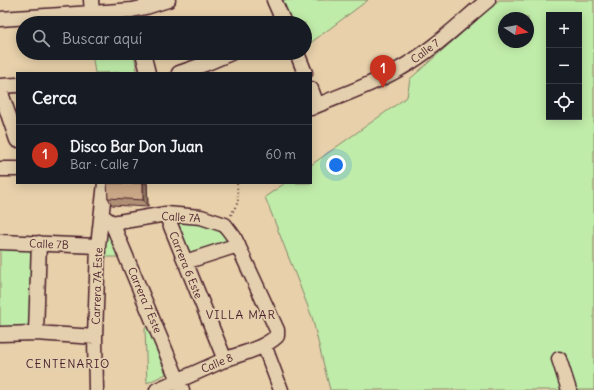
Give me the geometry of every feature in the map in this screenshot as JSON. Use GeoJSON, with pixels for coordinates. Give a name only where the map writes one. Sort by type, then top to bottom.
{"type":"FeatureCollection","features":[{"type":"Feature","properties":{"kind":"street"},"geometry":{"type":"LineString","coordinates":[[23,16],[92,7],[134,16],[145,4],[168,0]]}},
{"type":"Feature","properties":{"kind":"street"},"geometry":{"type":"LineString","coordinates":[[274,0],[281,16]]}},
{"type":"Feature","properties":{"kind":"street","name":"Calle 7"},"geometry":{"type":"LineString","coordinates":[[314,106],[375,82],[401,69],[426,51],[488,0]]}},
{"type":"Feature","properties":{"kind":"street"},"geometry":{"type":"LineString","coordinates":[[0,19],[16,17]]}},
{"type":"Feature","properties":{"kind":"street"},"geometry":{"type":"LineString","coordinates":[[145,60],[148,72]]}},
{"type":"Feature","properties":{"kind":"street"},"geometry":{"type":"LineString","coordinates":[[182,72],[214,60]]}},
{"type":"Feature","properties":{"kind":"street"},"geometry":{"type":"LineString","coordinates":[[299,60],[304,72]]}},
{"type":"Feature","properties":{"kind":"street"},"geometry":{"type":"LineString","coordinates":[[0,86],[16,85]]}},
{"type":"Feature","properties":{"kind":"street"},"geometry":{"type":"LineString","coordinates":[[0,90],[16,137]]}},
{"type":"Feature","properties":{"kind":"street"},"geometry":{"type":"LineString","coordinates":[[312,95],[314,106]]}},
{"type":"Feature","properties":{"kind":"street"},"geometry":{"type":"LineString","coordinates":[[0,169],[16,169]]}},
{"type":"Feature","properties":{"kind":"street","name":"Carrera 7A Este"},"geometry":{"type":"LineString","coordinates":[[96,390],[95,337],[98,246],[106,219],[105,184]]}},
{"type":"Feature","properties":{"kind":"street","name":"Calle 7A"},"geometry":{"type":"LineString","coordinates":[[106,219],[166,214],[201,217],[225,225]]}},
{"type":"Feature","properties":{"kind":"street","name":"Carrera 6 Este"},"geometry":{"type":"LineString","coordinates":[[166,214],[225,360]]}},
{"type":"Feature","properties":{"kind":"street","name":"Carrera 7 Este"},"geometry":{"type":"LineString","coordinates":[[106,219],[180,385]]}},
{"type":"Feature","properties":{"kind":"street"},"geometry":{"type":"LineString","coordinates":[[185,262],[238,245],[225,225]]}},
{"type":"Feature","properties":{"kind":"street","name":"Calle 7B"},"geometry":{"type":"LineString","coordinates":[[0,242],[98,246]]}},
{"type":"Feature","properties":{"kind":"street"},"geometry":{"type":"LineString","coordinates":[[36,333],[39,243]]}},
{"type":"Feature","properties":{"kind":"street","name":"Calle 8"},"geometry":{"type":"LineString","coordinates":[[157,390],[180,385],[225,360],[264,345],[277,336],[276,330],[238,245]]}},
{"type":"Feature","properties":{"kind":"street"},"geometry":{"type":"LineString","coordinates":[[0,334],[36,333],[95,337]]}},
{"type":"Feature","properties":{"kind":"street"},"geometry":{"type":"LineString","coordinates":[[264,345],[281,390]]}},
{"type":"Feature","properties":{"kind":"street"},"geometry":{"type":"LineString","coordinates":[[558,360],[569,390]]}},
{"type":"Feature","properties":{"kind":"path"},"geometry":{"type":"LineString","coordinates":[[225,225],[238,202],[237,184]]}},
{"type":"Feature","properties":{"kind":"green space"},"geometry":{"type":"Polygon","coordinates":[[[281,0],[368,0],[312,42],[312,16],[287,16],[281,0]]]}},
{"type":"Feature","properties":{"kind":"green space"},"geometry":{"type":"Polygon","coordinates":[[[499,0],[594,0],[594,390],[330,390],[312,317],[265,197],[284,184],[312,184],[312,164],[407,97],[410,79],[499,0]]]}},
{"type":"Feature","properties":{"kind":"green space"},"geometry":{"type":"Polygon","coordinates":[[[93,60],[135,60],[137,72],[95,72],[93,60]]]}},
{"type":"Feature","properties":{"kind":"green space"},"geometry":{"type":"Polygon","coordinates":[[[171,220],[197,221],[214,227],[230,241],[183,254],[171,220]]]}},
{"type":"Feature","properties":{"kind":"green space"},"geometry":{"type":"Polygon","coordinates":[[[106,223],[119,257],[102,257],[106,223]]]}},
{"type":"Feature","properties":{"kind":"green space"},"geometry":{"type":"Polygon","coordinates":[[[0,245],[31,246],[30,328],[0,328],[0,245]]]}},
{"type":"Feature","properties":{"kind":"green space"},"geometry":{"type":"Polygon","coordinates":[[[147,325],[166,374],[147,383],[145,329],[147,325]]]}},
{"type":"Feature","properties":{"kind":"building"},"geometry":{"type":"Polygon","coordinates":[[[107,184],[143,184],[143,200],[108,198],[107,184]]]}},
{"type":"Feature","properties":{"kind":"place","name":"Disco Bar Don Juan"},"geometry":{"type":"Point","coordinates":[383,88]}},
{"type":"Feature","properties":{"kind":"district","name":"VILLA MAR"},"geometry":{"type":"Point","coordinates":[241,315]}},
{"type":"Feature","properties":{"kind":"district","name":"CENTENARIO"},"geometry":{"type":"Point","coordinates":[68,364]}}]}
